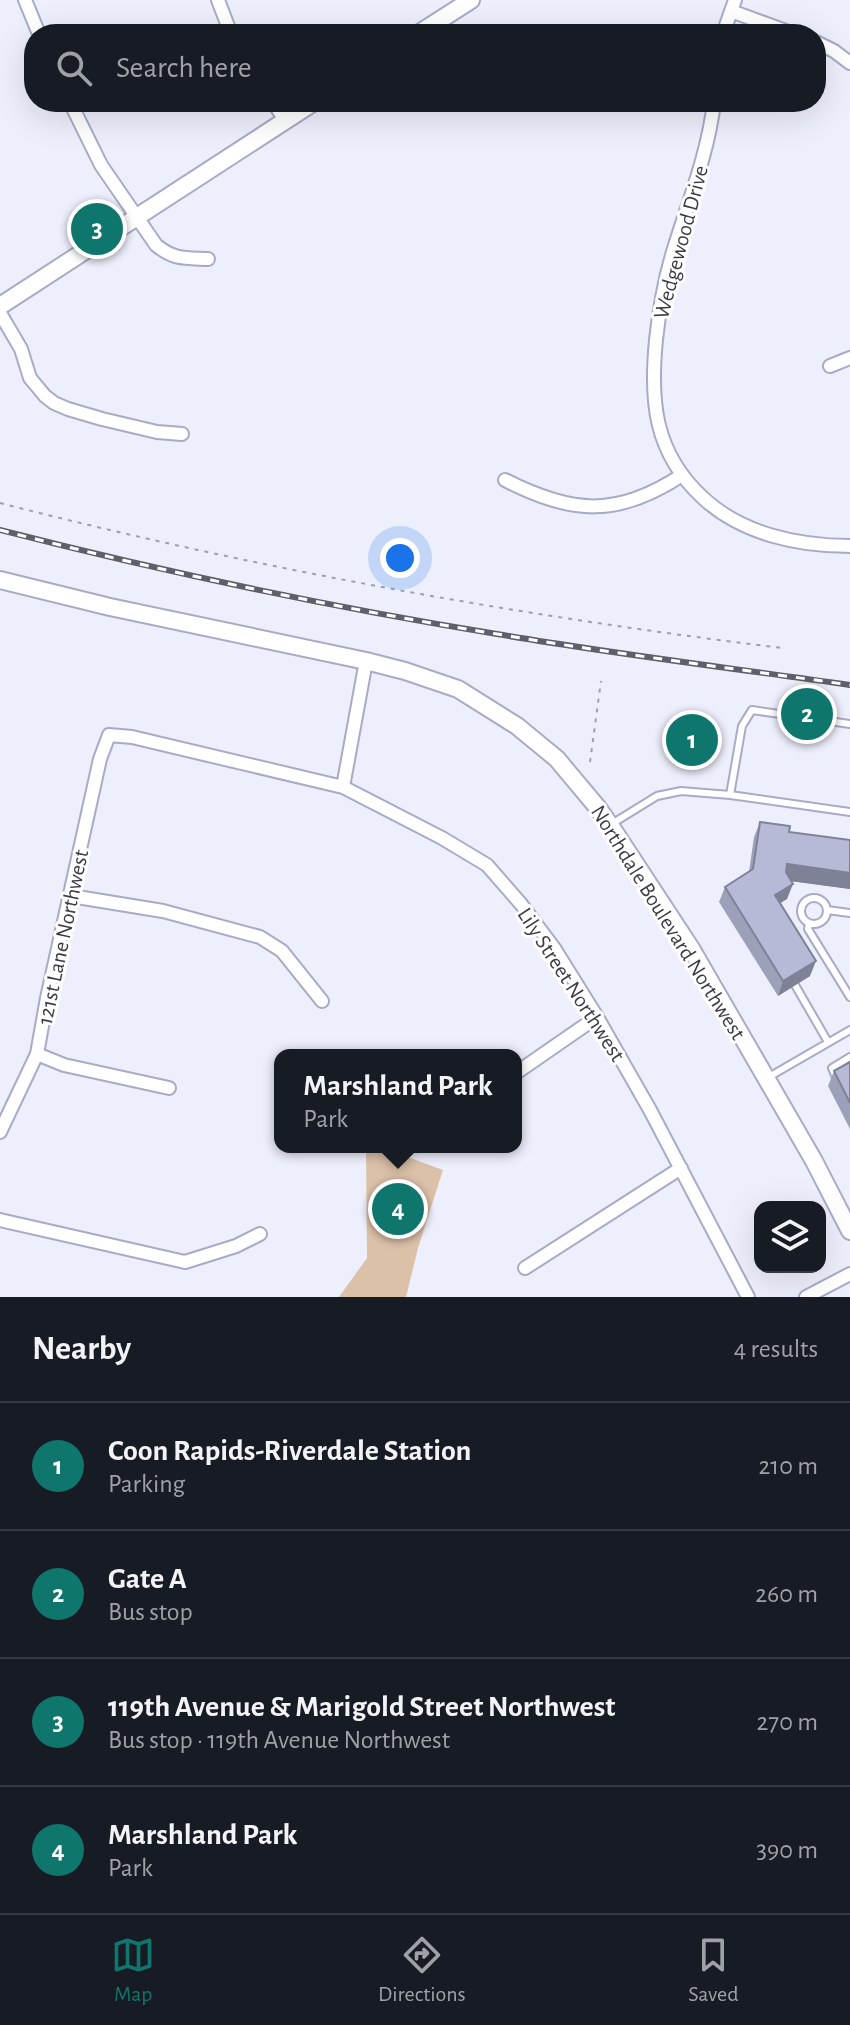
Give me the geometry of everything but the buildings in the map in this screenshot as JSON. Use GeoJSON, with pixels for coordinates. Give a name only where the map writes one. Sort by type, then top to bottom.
{"type":"FeatureCollection","features":[{"type":"Feature","properties":{"kind":"street"},"geometry":{"type":"LineString","coordinates":[[25,0],[35,24]]}},
{"type":"Feature","properties":{"kind":"street"},"geometry":{"type":"LineString","coordinates":[[218,0],[227,24]]}},
{"type":"Feature","properties":{"kind":"street"},"geometry":{"type":"LineString","coordinates":[[434,24],[471,0]]}},
{"type":"Feature","properties":{"kind":"street"},"geometry":{"type":"LineString","coordinates":[[726,24],[733,5],[773,24]]}},
{"type":"Feature","properties":{"kind":"street"},"geometry":{"type":"LineString","coordinates":[[826,47],[850,63]]}},
{"type":"Feature","properties":{"kind":"street"},"geometry":{"type":"LineString","coordinates":[[75,112],[101,165],[156,245],[176,258],[208,259]]}},
{"type":"Feature","properties":{"kind":"street"},"geometry":{"type":"LineString","coordinates":[[280,112],[285,120]]}},
{"type":"Feature","properties":{"kind":"street"},"geometry":{"type":"LineString","coordinates":[[0,306],[298,112]]}},
{"type":"Feature","properties":{"kind":"street","name":"Wedgewood Drive"},"geometry":{"type":"LineString","coordinates":[[712,112],[700,167],[664,288],[655,350],[653,391],[657,419],[682,475],[707,502],[727,516],[743,525],[782,538],[850,546]]}},
{"type":"Feature","properties":{"kind":"street"},"geometry":{"type":"LineString","coordinates":[[0,313],[21,349],[30,378],[54,403],[102,419],[157,432],[182,434]]}},
{"type":"Feature","properties":{"kind":"street"},"geometry":{"type":"LineString","coordinates":[[830,366],[850,358]]}},
{"type":"Feature","properties":{"kind":"street"},"geometry":{"type":"LineString","coordinates":[[505,480],[550,500],[595,507],[636,500],[682,475]]}},
{"type":"Feature","properties":{"kind":"street","name":"Northdale Boulevard Northwest"},"geometry":{"type":"LineString","coordinates":[[0,580],[405,671],[458,689],[517,726],[557,759],[610,825],[692,950],[814,1161],[850,1231]]}},
{"type":"Feature","properties":{"kind":"street"},"geometry":{"type":"LineString","coordinates":[[343,787],[366,661]]}},
{"type":"Feature","properties":{"kind":"street","name":"Lily Street Northwest"},"geometry":{"type":"LineString","coordinates":[[109,735],[132,737],[343,787],[487,865],[554,948],[597,1017],[748,1297]]}},
{"type":"Feature","properties":{"kind":"street","name":"121st Lane Northwest"},"geometry":{"type":"LineString","coordinates":[[0,1132],[37,1054],[100,759],[109,735]]}},
{"type":"Feature","properties":{"kind":"street"},"geometry":{"type":"LineString","coordinates":[[71,896],[163,911],[260,937],[282,951],[322,1001]]}},
{"type":"Feature","properties":{"kind":"street"},"geometry":{"type":"LineString","coordinates":[[522,1069],[597,1017]]}},
{"type":"Feature","properties":{"kind":"street"},"geometry":{"type":"LineString","coordinates":[[37,1054],[64,1065],[169,1088]]}},
{"type":"Feature","properties":{"kind":"street"},"geometry":{"type":"LineString","coordinates":[[525,1268],[681,1168]]}},
{"type":"Feature","properties":{"kind":"street"},"geometry":{"type":"LineString","coordinates":[[0,1220],[185,1262],[236,1246],[260,1234]]}},
{"type":"Feature","properties":{"kind":"street"},"geometry":{"type":"LineString","coordinates":[[806,1297],[850,1274]]}},
{"type":"Feature","properties":{"kind":"lane"},"geometry":{"type":"LineString","coordinates":[[730,795],[742,726],[752,710],[850,724]]}},
{"type":"Feature","properties":{"kind":"lane"},"geometry":{"type":"LineString","coordinates":[[610,825],[657,796],[681,791],[850,812]]}},
{"type":"Feature","properties":{"kind":"lane"},"geometry":{"type":"LineString","coordinates":[[808,899],[820,900],[827,910],[821,921],[813,924],[801,913],[802,905],[808,899]]}},
{"type":"Feature","properties":{"kind":"lane"},"geometry":{"type":"LineString","coordinates":[[827,910],[850,913]]}},
{"type":"Feature","properties":{"kind":"lane"},"geometry":{"type":"LineString","coordinates":[[809,923],[808,929],[850,997]]}},
{"type":"Feature","properties":{"kind":"lane"},"geometry":{"type":"LineString","coordinates":[[795,985],[828,1042]]}},
{"type":"Feature","properties":{"kind":"lane"},"geometry":{"type":"LineString","coordinates":[[766,1078],[850,1030]]}},
{"type":"Feature","properties":{"kind":"lane"},"geometry":{"type":"LineString","coordinates":[[837,1081],[832,1068],[850,1057]]}},
{"type":"Feature","properties":{"kind":"path"},"geometry":{"type":"LineString","coordinates":[[0,503],[117,533],[308,573],[663,633],[782,648]]}},
{"type":"Feature","properties":{"kind":"path"},"geometry":{"type":"LineString","coordinates":[[590,762],[601,681]]}},
{"type":"Feature","properties":{"kind":"shaded area"},"geometry":{"type":"Polygon","coordinates":[[[366,1153],[396,1153],[443,1170],[406,1297],[339,1297],[367,1258],[366,1153]]]}},
{"type":"Feature","properties":{"kind":"railway"},"geometry":{"type":"LineString","coordinates":[[0,530],[185,574],[434,624],[850,685]]}},
{"type":"Feature","properties":{"kind":"place","name":"119th Avenue & Marigold Street Northwest"},"geometry":{"type":"Point","coordinates":[97,229]}},
{"type":"Feature","properties":{"kind":"place","name":"Gate A"},"geometry":{"type":"Point","coordinates":[807,714]}},
{"type":"Feature","properties":{"kind":"place","name":"Coon Rapids-Riverdale Station"},"geometry":{"type":"Point","coordinates":[692,740]}},
{"type":"Feature","properties":{"kind":"place","name":"Marshland Park"},"geometry":{"type":"Point","coordinates":[398,1209]}}]}
